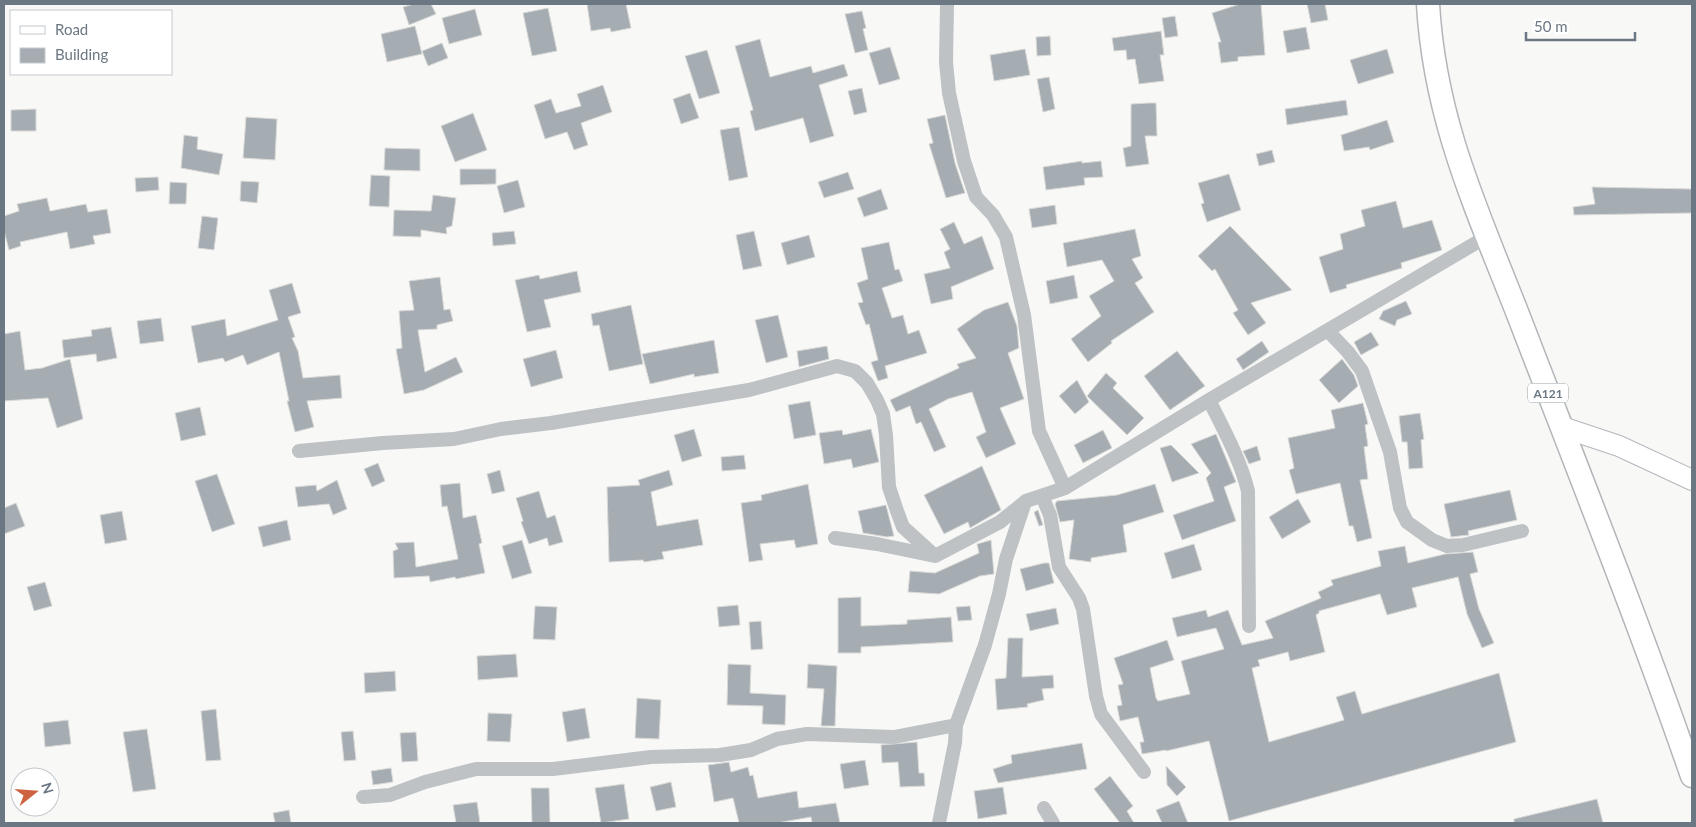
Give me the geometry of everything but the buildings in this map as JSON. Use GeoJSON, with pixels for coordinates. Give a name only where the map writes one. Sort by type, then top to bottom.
{"type":"FeatureCollection","features":[{"type":"Feature","properties":{"kind":"main road","name":"A121"},"geometry":{"type":"LineString","coordinates":[[1428,4],[1430,39],[1445,118],[1464,181],[1619,573],[1692,776]]}},
{"type":"Feature","properties":{"kind":"main road"},"geometry":{"type":"LineString","coordinates":[[1562,427],[1619,446],[1691,478]]}},
{"type":"Feature","properties":{"kind":"street"},"geometry":{"type":"LineString","coordinates":[[947,4],[946,62],[949,93],[964,161],[976,197],[993,215],[1006,237],[1024,315],[1039,431],[1065,488]]}},
{"type":"Feature","properties":{"kind":"street"},"geometry":{"type":"LineString","coordinates":[[835,538],[877,544],[935,556],[1000,522],[1026,501],[1065,488],[1209,400],[1486,236]]}},
{"type":"Feature","properties":{"kind":"street"},"geometry":{"type":"LineString","coordinates":[[1328,331],[1348,352],[1362,371],[1390,452],[1400,508],[1407,522],[1432,540],[1447,546],[1463,545],[1522,531]]}},
{"type":"Feature","properties":{"kind":"street"},"geometry":{"type":"LineString","coordinates":[[298,451],[454,439],[501,429],[551,423],[750,390],[838,366],[855,371],[867,383],[877,400],[883,414],[886,435],[889,487],[897,512],[903,527],[935,556]]}},
{"type":"Feature","properties":{"kind":"street"},"geometry":{"type":"LineString","coordinates":[[1209,400],[1233,448],[1248,491],[1249,626]]}},
{"type":"Feature","properties":{"kind":"street"},"geometry":{"type":"LineString","coordinates":[[1042,496],[1050,515],[1059,567],[1079,598],[1083,609],[1096,696],[1101,714],[1144,772]]}},
{"type":"Feature","properties":{"kind":"street"},"geometry":{"type":"LineString","coordinates":[[939,823],[955,743],[956,725],[985,645],[1000,594],[1006,559],[1026,501]]}},
{"type":"Feature","properties":{"kind":"street"},"geometry":{"type":"LineString","coordinates":[[363,798],[390,795],[434,780],[476,769],[553,769],[651,757],[720,755],[751,750],[777,739],[807,734],[894,737],[956,725]]}},
{"type":"Feature","properties":{"kind":"street"},"geometry":{"type":"LineString","coordinates":[[1044,808],[1053,823]]}}]}
